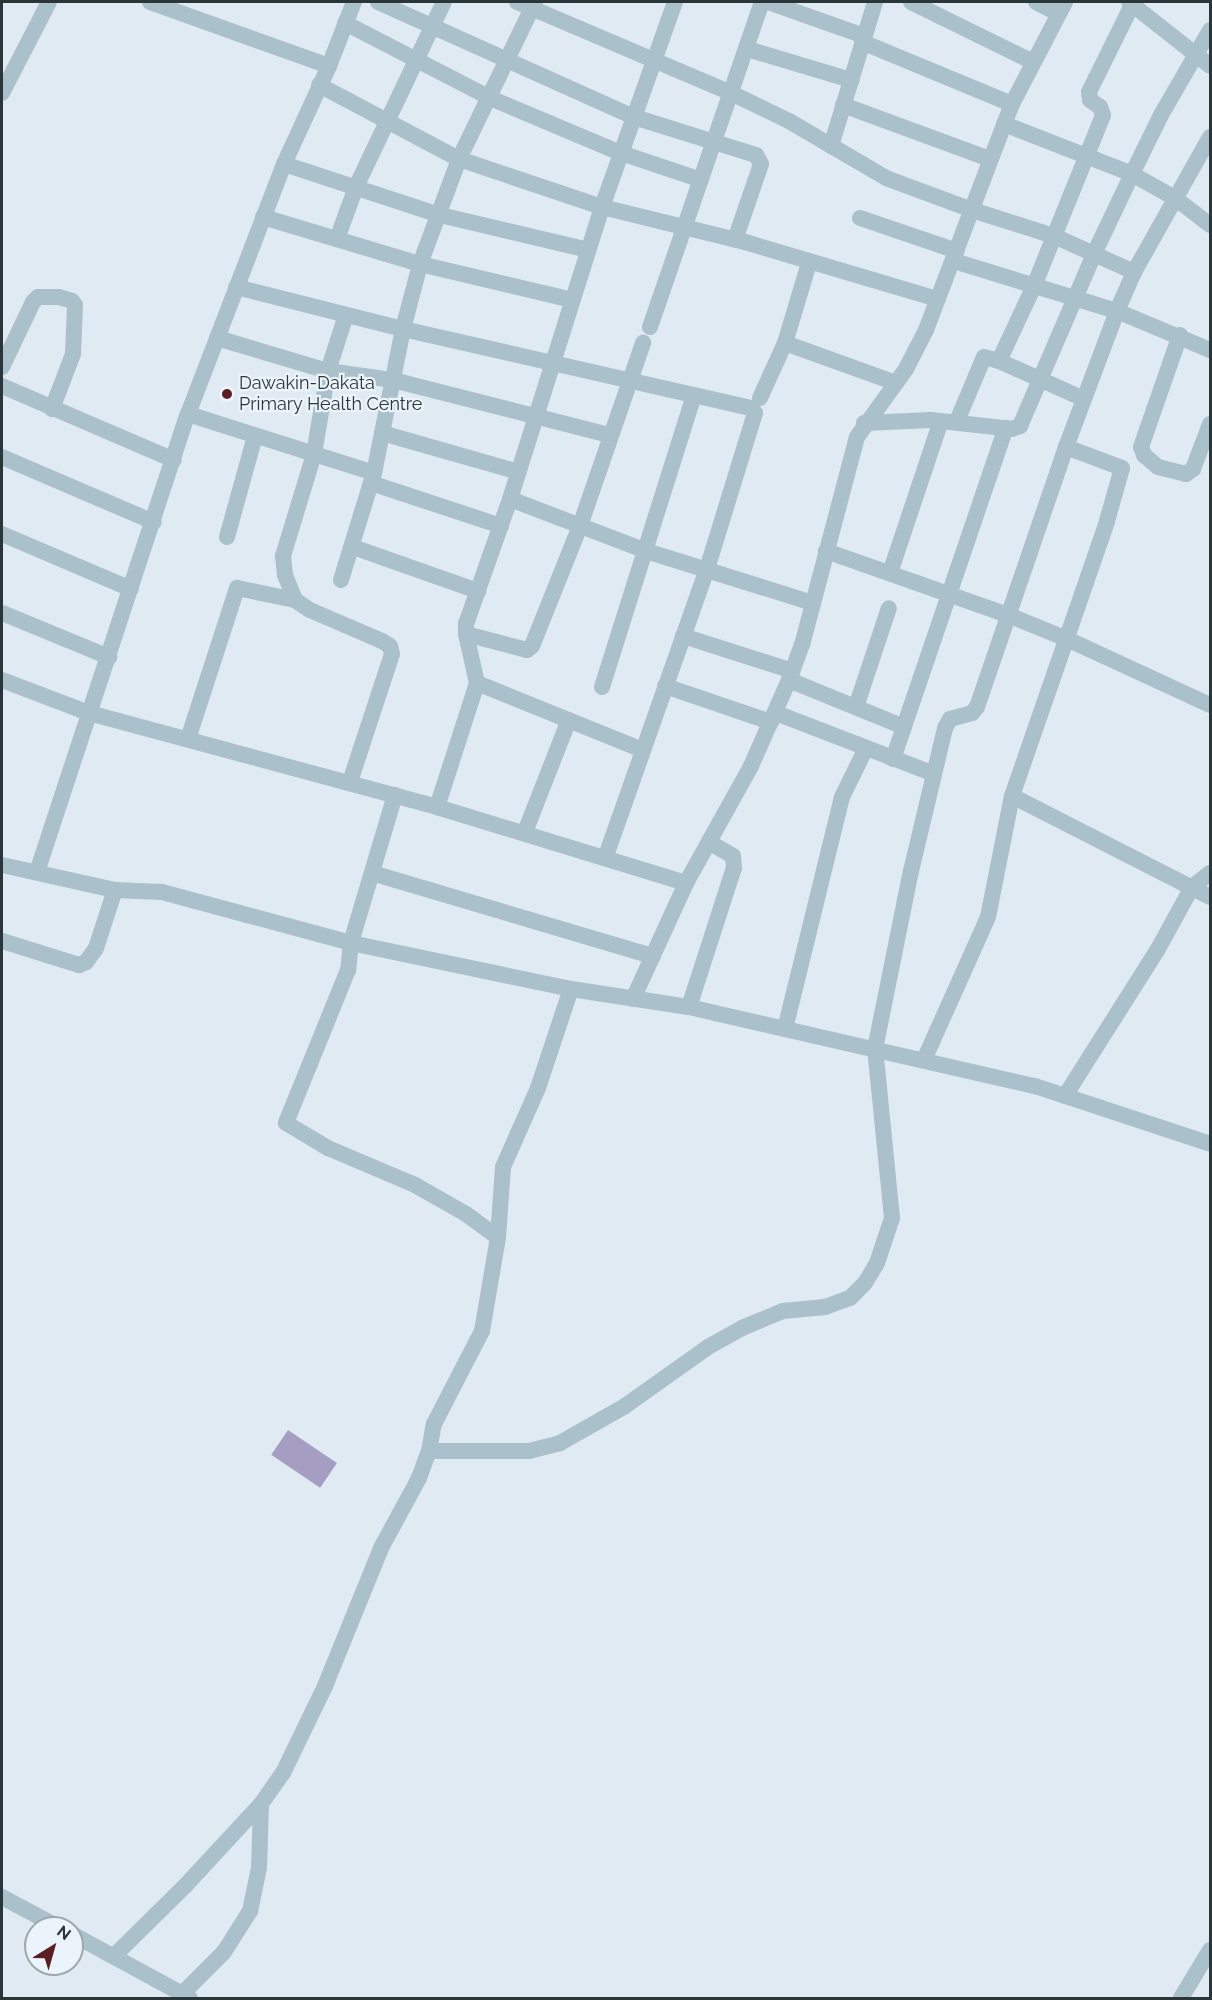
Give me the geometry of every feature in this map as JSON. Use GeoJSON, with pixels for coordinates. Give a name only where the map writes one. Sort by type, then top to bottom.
{"type":"FeatureCollection","features":[{"type":"Feature","properties":{"kind":"street"},"geometry":{"type":"LineString","coordinates":[[2,93],[49,2]]}},
{"type":"Feature","properties":{"kind":"street"},"geometry":{"type":"LineString","coordinates":[[150,2],[329,66]]}},
{"type":"Feature","properties":{"kind":"street"},"geometry":{"type":"LineString","coordinates":[[37,872],[188,414],[284,164],[329,66],[354,2]]}},
{"type":"Feature","properties":{"kind":"street"},"geometry":{"type":"LineString","coordinates":[[378,2],[634,117],[756,155],[762,164],[735,240]]}},
{"type":"Feature","properties":{"kind":"street"},"geometry":{"type":"LineString","coordinates":[[337,239],[356,187],[444,2]]}},
{"type":"Feature","properties":{"kind":"street"},"geometry":{"type":"LineString","coordinates":[[517,2],[534,5],[654,61],[731,93],[789,121],[886,178],[972,210],[1054,236],[1134,272]]}},
{"type":"Feature","properties":{"kind":"street"},"geometry":{"type":"LineString","coordinates":[[437,807],[477,683],[465,634],[466,624],[538,415],[552,363],[602,207],[675,2]]}},
{"type":"Feature","properties":{"kind":"street"},"geometry":{"type":"LineString","coordinates":[[650,327],[762,2]]}},
{"type":"Feature","properties":{"kind":"street"},"geometry":{"type":"LineString","coordinates":[[768,2],[863,39],[1012,104]]}},
{"type":"Feature","properties":{"kind":"street"},"geometry":{"type":"LineString","coordinates":[[831,146],[875,2]]}},
{"type":"Feature","properties":{"kind":"street"},"geometry":{"type":"LineString","coordinates":[[911,2],[1033,62]]}},
{"type":"Feature","properties":{"kind":"street"},"geometry":{"type":"LineString","coordinates":[[633,999],[686,883],[773,717],[791,675],[813,603],[856,437],[864,423],[896,383],[926,330],[1012,104],[1062,7],[1036,2]]}},
{"type":"Feature","properties":{"kind":"street"},"geometry":{"type":"LineString","coordinates":[[999,361],[1034,286],[1103,115],[1100,107],[1090,100],[1089,92],[1131,3],[1210,66]]}},
{"type":"Feature","properties":{"kind":"street"},"geometry":{"type":"LineString","coordinates":[[341,580],[353,547],[372,478],[403,329],[436,214],[459,159],[534,5]]}},
{"type":"Feature","properties":{"kind":"street"},"geometry":{"type":"LineString","coordinates":[[345,23],[490,98],[621,153],[701,180]]}},
{"type":"Feature","properties":{"kind":"street"},"geometry":{"type":"LineString","coordinates":[[864,423],[949,421],[1006,428],[1020,426],[1074,298],[1132,174],[1161,115],[1210,30]]}},
{"type":"Feature","properties":{"kind":"street"},"geometry":{"type":"LineString","coordinates":[[747,49],[851,80]]}},
{"type":"Feature","properties":{"kind":"street"},"geometry":{"type":"LineString","coordinates":[[320,85],[459,159],[602,207],[849,271],[938,299]]}},
{"type":"Feature","properties":{"kind":"street"},"geometry":{"type":"LineString","coordinates":[[843,105],[990,159]]}},
{"type":"Feature","properties":{"kind":"street"},"geometry":{"type":"LineString","coordinates":[[1004,124],[1132,174],[1175,198],[1210,225]]}},
{"type":"Feature","properties":{"kind":"street"},"geometry":{"type":"LineString","coordinates":[[429,1451],[529,1451],[560,1443],[625,1406],[708,1347],[742,1328],[783,1311],[825,1307],[850,1298],[865,1283],[877,1263],[892,1218],[875,1049],[911,871],[948,722],[972,713],[977,707],[1066,447],[1117,310],[1134,272],[1175,198],[1204,163],[1210,137]]}},
{"type":"Feature","properties":{"kind":"street"},"geometry":{"type":"LineString","coordinates":[[284,164],[436,214],[588,250]]}},
{"type":"Feature","properties":{"kind":"street"},"geometry":{"type":"LineString","coordinates":[[263,217],[420,264],[572,300]]}},
{"type":"Feature","properties":{"kind":"street"},"geometry":{"type":"LineString","coordinates":[[860,218],[1034,286],[1117,310],[1180,335],[1210,350]]}},
{"type":"Feature","properties":{"kind":"street"},"geometry":{"type":"LineString","coordinates":[[760,398],[785,343],[809,262]]}},
{"type":"Feature","properties":{"kind":"street"},"geometry":{"type":"LineString","coordinates":[[236,287],[403,329],[750,408],[755,413],[707,569],[605,858]]}},
{"type":"Feature","properties":{"kind":"street"},"geometry":{"type":"LineString","coordinates":[[2,367],[38,297],[59,297],[72,301],[75,305],[73,354],[52,409]]}},
{"type":"Feature","properties":{"kind":"street"},"geometry":{"type":"LineString","coordinates":[[295,600],[285,575],[283,556],[314,454],[328,371],[346,315]]}},
{"type":"Feature","properties":{"kind":"street"},"geometry":{"type":"LineString","coordinates":[[1180,335],[1142,447],[1144,455],[1158,467],[1186,474],[1193,469],[1210,424]]}},
{"type":"Feature","properties":{"kind":"street"},"geometry":{"type":"LineString","coordinates":[[217,338],[328,371],[393,380],[538,415],[609,435]]}},
{"type":"Feature","properties":{"kind":"street"},"geometry":{"type":"LineString","coordinates":[[785,343],[896,383]]}},
{"type":"Feature","properties":{"kind":"street"},"geometry":{"type":"LineString","coordinates":[[465,634],[530,649],[580,526],[609,435],[643,344]]}},
{"type":"Feature","properties":{"kind":"street"},"geometry":{"type":"LineString","coordinates":[[890,573],[949,421],[983,358],[999,361],[1084,399]]}},
{"type":"Feature","properties":{"kind":"street"},"geometry":{"type":"LineString","coordinates":[[2,386],[174,460]]}},
{"type":"Feature","properties":{"kind":"street"},"geometry":{"type":"LineString","coordinates":[[602,687],[694,396]]}},
{"type":"Feature","properties":{"kind":"street"},"geometry":{"type":"LineString","coordinates":[[188,414],[314,454],[501,526]]}},
{"type":"Feature","properties":{"kind":"street"},"geometry":{"type":"LineString","coordinates":[[893,759],[1006,428]]}},
{"type":"Feature","properties":{"kind":"street"},"geometry":{"type":"LineString","coordinates":[[382,433],[519,472]]}},
{"type":"Feature","properties":{"kind":"street"},"geometry":{"type":"LineString","coordinates":[[227,537],[255,436]]}},
{"type":"Feature","properties":{"kind":"street"},"geometry":{"type":"LineString","coordinates":[[924,1060],[988,917],[1012,796],[1067,639],[1122,468],[1066,447]]}},
{"type":"Feature","properties":{"kind":"street"},"geometry":{"type":"LineString","coordinates":[[2,457],[154,522]]}},
{"type":"Feature","properties":{"kind":"street"},"geometry":{"type":"LineString","coordinates":[[510,499],[646,551],[813,603]]}},
{"type":"Feature","properties":{"kind":"street"},"geometry":{"type":"LineString","coordinates":[[2,534],[131,589]]}},
{"type":"Feature","properties":{"kind":"street"},"geometry":{"type":"LineString","coordinates":[[353,547],[478,591]]}},
{"type":"Feature","properties":{"kind":"street"},"geometry":{"type":"LineString","coordinates":[[826,551],[1008,615],[1067,639],[1210,705]]}},
{"type":"Feature","properties":{"kind":"street"},"geometry":{"type":"LineString","coordinates":[[188,739],[235,591],[240,588],[295,600],[310,610],[390,646],[392,654],[350,782]]}},
{"type":"Feature","properties":{"kind":"street"},"geometry":{"type":"LineString","coordinates":[[856,707],[889,608]]}},
{"type":"Feature","properties":{"kind":"street"},"geometry":{"type":"LineString","coordinates":[[2,613],[109,657]]}},
{"type":"Feature","properties":{"kind":"street"},"geometry":{"type":"LineString","coordinates":[[683,636],[791,675],[856,707],[904,727]]}},
{"type":"Feature","properties":{"kind":"street"},"geometry":{"type":"LineString","coordinates":[[2,680],[89,713],[350,782],[525,832],[686,883]]}},
{"type":"Feature","properties":{"kind":"street"},"geometry":{"type":"LineString","coordinates":[[477,683],[643,750]]}},
{"type":"Feature","properties":{"kind":"street"},"geometry":{"type":"LineString","coordinates":[[665,686],[773,717],[867,748],[934,774]]}},
{"type":"Feature","properties":{"kind":"street"},"geometry":{"type":"LineString","coordinates":[[525,832],[569,720]]}},
{"type":"Feature","properties":{"kind":"street"},"geometry":{"type":"LineString","coordinates":[[784,1029],[842,797],[867,748]]}},
{"type":"Feature","properties":{"kind":"street"},"geometry":{"type":"LineString","coordinates":[[395,795],[351,943],[348,970],[286,1123],[328,1148],[415,1185],[466,1214],[498,1237]]}},
{"type":"Feature","properties":{"kind":"street"},"geometry":{"type":"LineString","coordinates":[[1012,796],[1210,897]]}},
{"type":"Feature","properties":{"kind":"street"},"geometry":{"type":"LineString","coordinates":[[689,1007],[734,868],[733,856],[709,842]]}},
{"type":"Feature","properties":{"kind":"street"},"geometry":{"type":"LineString","coordinates":[[2,865],[115,890],[162,892],[351,943],[572,989],[689,1007],[924,1060],[1035,1086],[1210,1144]]}},
{"type":"Feature","properties":{"kind":"street"},"geometry":{"type":"LineString","coordinates":[[372,873],[653,956]]}},
{"type":"Feature","properties":{"kind":"street"},"geometry":{"type":"LineString","coordinates":[[1065,1096],[1158,949],[1192,887],[1210,873]]}},
{"type":"Feature","properties":{"kind":"street"},"geometry":{"type":"LineString","coordinates":[[2,941],[79,965],[86,962],[96,948],[115,890]]}},
{"type":"Feature","properties":{"kind":"street"},"geometry":{"type":"LineString","coordinates":[[114,1956],[185,1886],[261,1804],[282,1773],[325,1686],[381,1548],[419,1478],[429,1451],[434,1424],[482,1331],[498,1237],[503,1167],[538,1088],[572,989]]}},
{"type":"Feature","properties":{"kind":"street"},"geometry":{"type":"LineString","coordinates":[[84,1940],[187,1996],[224,1952],[250,1911],[259,1868],[261,1804]]}},
{"type":"Feature","properties":{"kind":"street"},"geometry":{"type":"LineString","coordinates":[[2,1897],[38,1916]]}},
{"type":"Feature","properties":{"kind":"street"},"geometry":{"type":"LineString","coordinates":[[1181,1998],[1210,1950]]}},
{"type":"Feature","properties":{"kind":"shaded area"},"geometry":{"type":"Polygon","coordinates":[[[288,1430],[337,1463],[320,1488],[271,1455],[288,1430]]]}},
{"type":"Feature","properties":{"kind":"place","name":"Dawakin-Dakata Primary Health Centre"},"geometry":{"type":"Point","coordinates":[227,394]}}]}
